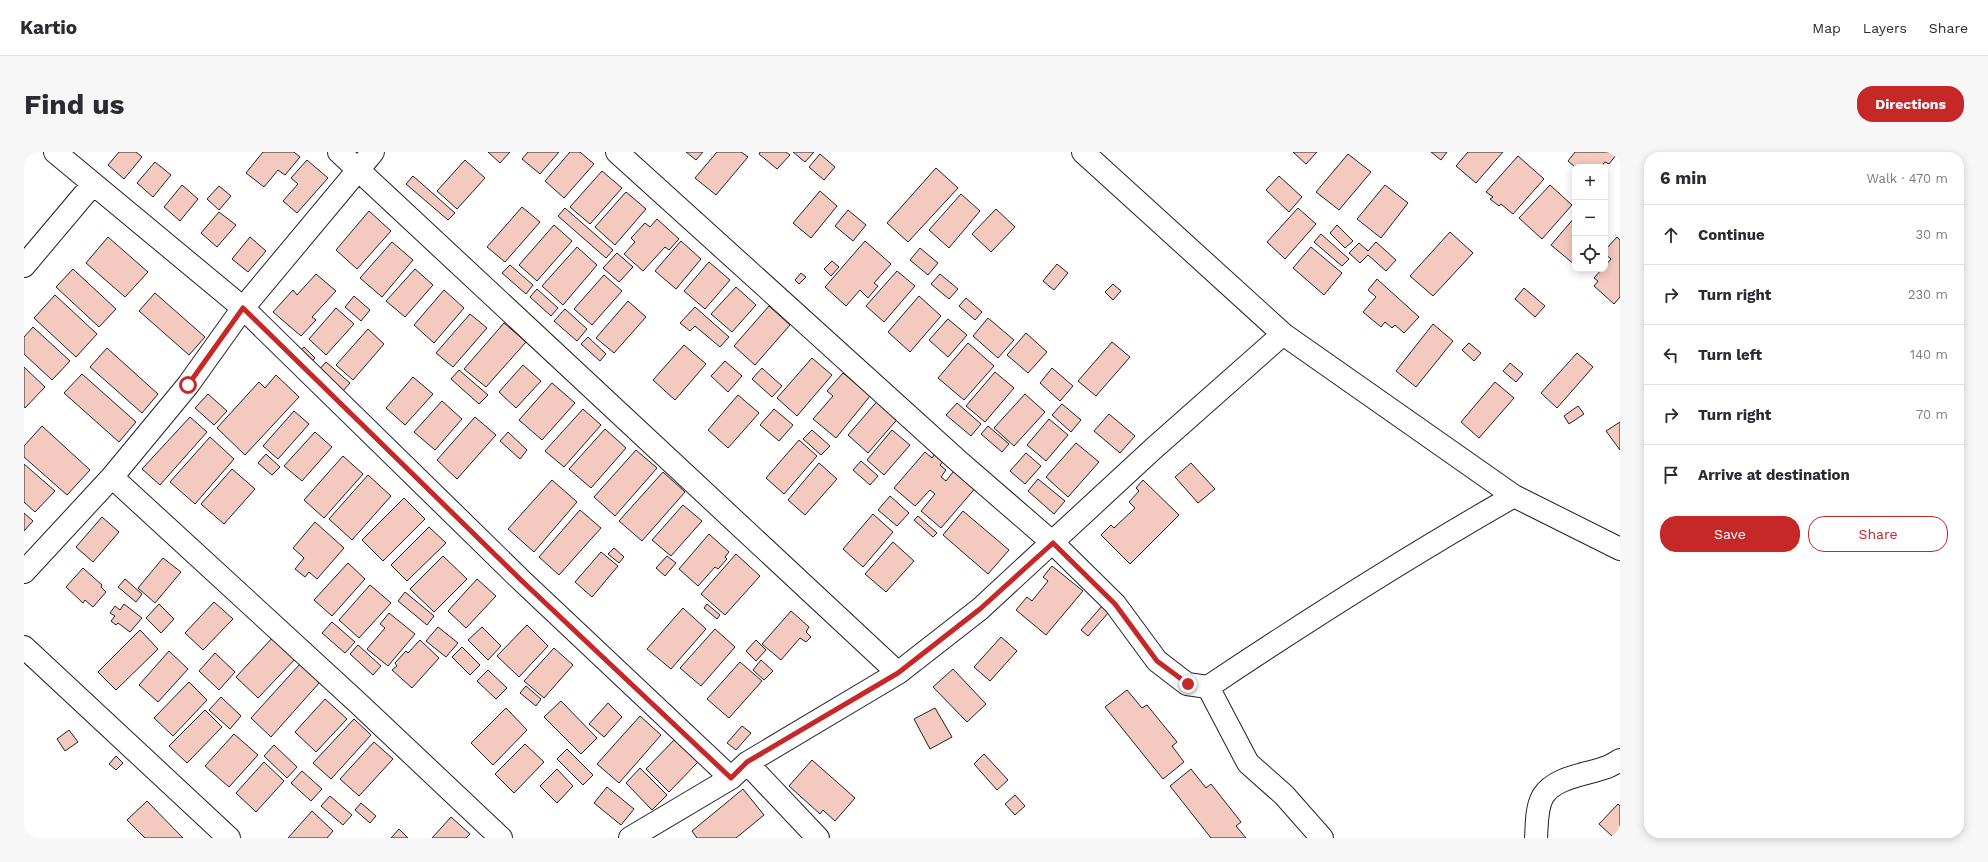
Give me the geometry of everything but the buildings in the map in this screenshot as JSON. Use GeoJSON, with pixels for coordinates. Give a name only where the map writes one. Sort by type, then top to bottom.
{"type":"FeatureCollection","features":[{"type":"Feature","properties":{"kind":"street"},"geometry":{"type":"LineString","coordinates":[[56,152],[243,308],[522,581],[731,778]]}},
{"type":"Feature","properties":{"kind":"street"},"geometry":{"type":"LineString","coordinates":[[339,152],[898,673]]}},
{"type":"Feature","properties":{"kind":"street"},"geometry":{"type":"LineString","coordinates":[[24,572],[112,477],[188,385],[243,308],[357,169],[373,152]]}},
{"type":"Feature","properties":{"kind":"street"},"geometry":{"type":"LineString","coordinates":[[617,152],[956,459],[1053,543],[1115,604],[1157,661],[1188,684],[1208,687],[1294,629],[1401,562],[1514,496]]}},
{"type":"Feature","properties":{"kind":"street"},"geometry":{"type":"LineString","coordinates":[[1083,152],[1284,334],[1514,496],[1620,550]]}},
{"type":"Feature","properties":{"kind":"street"},"geometry":{"type":"LineString","coordinates":[[24,266],[93,184]]}},
{"type":"Feature","properties":{"kind":"street"},"geometry":{"type":"LineString","coordinates":[[630,838],[731,778],[747,762],[898,673],[980,609],[1142,459],[1284,334]]}},
{"type":"Feature","properties":{"kind":"street"},"geometry":{"type":"LineString","coordinates":[[112,477],[352,697],[501,838]]}},
{"type":"Feature","properties":{"kind":"street"},"geometry":{"type":"LineString","coordinates":[[24,647],[229,838]]}},
{"type":"Feature","properties":{"kind":"street"},"geometry":{"type":"LineString","coordinates":[[1208,687],[1248,763],[1284,795],[1322,838]]}},
{"type":"Feature","properties":{"kind":"street"},"geometry":{"type":"LineString","coordinates":[[1536,838],[1538,809],[1543,795],[1554,785],[1589,772],[1605,768],[1620,760]]}},
{"type":"Feature","properties":{"kind":"street"},"geometry":{"type":"LineString","coordinates":[[747,762],[818,838]]}},
{"type":"Feature","properties":{"kind":"route"},"geometry":{"type":"LineString","coordinates":[[188,385],[243,308],[522,581],[731,778],[747,762],[898,673],[980,609],[1053,543],[1115,604],[1157,661],[1188,684]]}}]}
